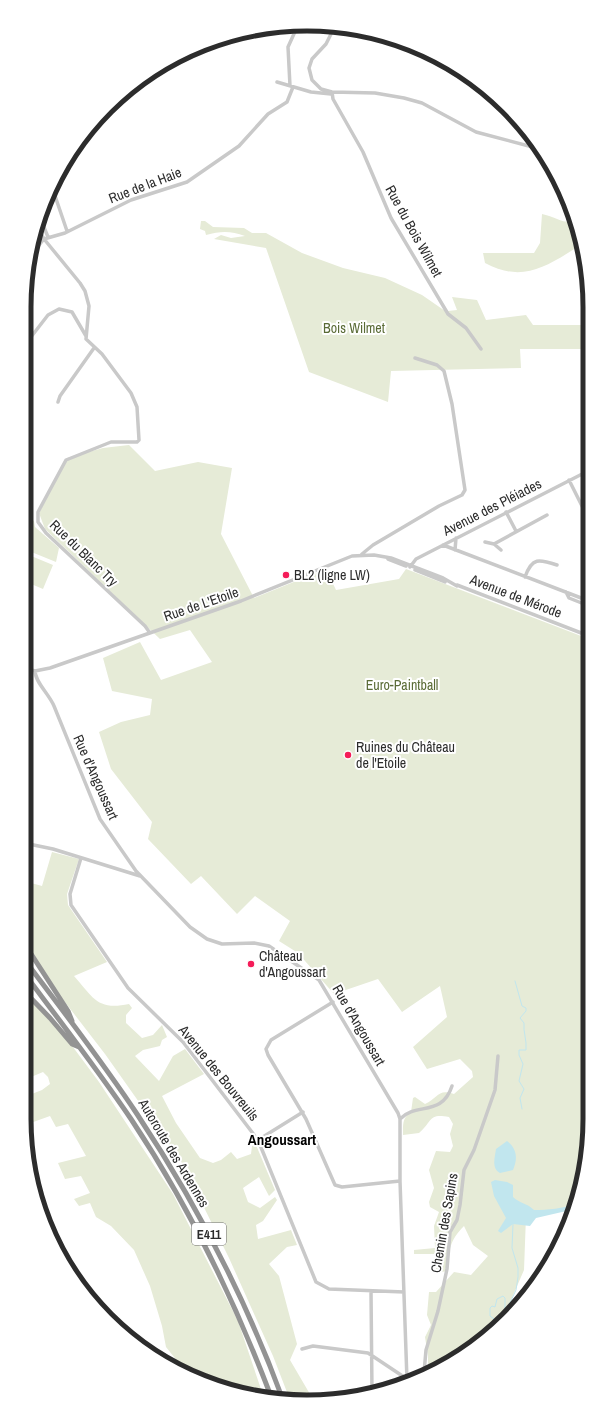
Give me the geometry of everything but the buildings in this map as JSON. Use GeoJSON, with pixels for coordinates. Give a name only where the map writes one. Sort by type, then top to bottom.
{"type":"FeatureCollection","features":[{"type":"Feature","properties":{"kind":"highway"},"geometry":{"type":"LineString","coordinates":[[31,954],[68,1011],[74,1026]]}},
{"type":"Feature","properties":{"kind":"highway","name":"Autoroute des Ardennes"},"geometry":{"type":"LineString","coordinates":[[31,969],[137,1114],[185,1191],[240,1298],[280,1394]]}},
{"type":"Feature","properties":{"kind":"highway","name":"Autoroute des Ardennes"},"geometry":{"type":"LineString","coordinates":[[31,982],[81,1048],[131,1119],[178,1195],[232,1302],[269,1393]]}},
{"type":"Feature","properties":{"kind":"highway"},"geometry":{"type":"LineString","coordinates":[[31,998],[72,1044],[81,1048]]}},
{"type":"Feature","properties":{"kind":"street"},"geometry":{"type":"LineString","coordinates":[[292,86],[288,47],[295,32]]}},
{"type":"Feature","properties":{"kind":"street"},"geometry":{"type":"LineString","coordinates":[[332,32],[326,44],[312,59],[309,68],[314,84],[321,89],[332,93]]}},
{"type":"Feature","properties":{"kind":"street"},"geometry":{"type":"LineString","coordinates":[[277,82],[332,93],[375,93],[404,98],[422,103],[476,132],[531,147]]}},
{"type":"Feature","properties":{"kind":"street","name":"Rue de la Haie"},"geometry":{"type":"LineString","coordinates":[[46,238],[68,231],[131,200],[187,182],[239,146],[268,114],[286,102],[292,86]]}},
{"type":"Feature","properties":{"kind":"street","name":"Rue du Bois Wilmet"},"geometry":{"type":"LineString","coordinates":[[332,93],[332,100],[363,152],[385,204],[448,314],[466,328],[482,349]]}},
{"type":"Feature","properties":{"kind":"street"},"geometry":{"type":"LineString","coordinates":[[55,195],[68,231]]}},
{"type":"Feature","properties":{"kind":"street"},"geometry":{"type":"LineString","coordinates":[[43,228],[46,238]]}},
{"type":"Feature","properties":{"kind":"street"},"geometry":{"type":"LineString","coordinates":[[41,232],[80,282],[85,291],[89,306],[86,336]]}},
{"type":"Feature","properties":{"kind":"street"},"geometry":{"type":"LineString","coordinates":[[37,247],[46,238]]}},
{"type":"Feature","properties":{"kind":"street"},"geometry":{"type":"LineString","coordinates":[[31,337],[48,315],[59,309],[72,312],[89,343],[94,348],[60,396],[58,402]]}},
{"type":"Feature","properties":{"kind":"street","name":"Rue du Blanc Try"},"geometry":{"type":"LineString","coordinates":[[94,348],[105,358],[134,397],[138,411],[139,441],[110,442],[66,460],[38,512],[38,522],[46,533],[145,626],[150,633]]}},
{"type":"Feature","properties":{"kind":"street"},"geometry":{"type":"LineString","coordinates":[[362,554],[373,545],[439,506],[463,494],[465,488],[454,412],[444,370],[437,365],[415,358]]}},
{"type":"Feature","properties":{"kind":"street","name":"Avenue des Pléiades"},"geometry":{"type":"LineString","coordinates":[[410,567],[416,559],[583,473]]}},
{"type":"Feature","properties":{"kind":"street"},"geometry":{"type":"LineString","coordinates":[[569,480],[583,508]]}},
{"type":"Feature","properties":{"kind":"street"},"geometry":{"type":"LineString","coordinates":[[506,512],[516,531]]}},
{"type":"Feature","properties":{"kind":"street"},"geometry":{"type":"LineString","coordinates":[[494,544],[547,515]]}},
{"type":"Feature","properties":{"kind":"street"},"geometry":{"type":"LineString","coordinates":[[455,550],[456,538]]}},
{"type":"Feature","properties":{"kind":"street"},"geometry":{"type":"LineString","coordinates":[[485,542],[494,544],[501,550]]}},
{"type":"Feature","properties":{"kind":"street"},"geometry":{"type":"LineString","coordinates":[[443,545],[582,598]]}},
{"type":"Feature","properties":{"kind":"street","name":"Rue de L'Etoile"},"geometry":{"type":"LineString","coordinates":[[31,670],[35,671],[50,668],[242,602],[343,559],[362,554],[383,557],[410,567]]}},
{"type":"Feature","properties":{"kind":"street"},"geometry":{"type":"LineString","coordinates":[[525,577],[528,567],[538,560],[543,560],[557,565]]}},
{"type":"Feature","properties":{"kind":"street","name":"Avenue de Mérode"},"geometry":{"type":"LineString","coordinates":[[410,567],[583,634]]}},
{"type":"Feature","properties":{"kind":"street"},"geometry":{"type":"LineString","coordinates":[[566,592],[569,598],[583,604]]}},
{"type":"Feature","properties":{"kind":"street","name":"Rue d'Angoussart"},"geometry":{"type":"LineString","coordinates":[[35,671],[36,680],[49,695],[54,706],[100,819],[140,876],[193,930],[207,939],[222,944],[254,943],[269,946],[319,980],[400,1119],[400,1181],[407,1376]]}},
{"type":"Feature","properties":{"kind":"street"},"geometry":{"type":"LineString","coordinates":[[31,844],[53,849],[140,876]]}},
{"type":"Feature","properties":{"kind":"street","name":"Avenue des Bouvreuils"},"geometry":{"type":"LineString","coordinates":[[81,858],[70,894],[73,909],[128,988],[183,1042],[258,1140],[316,1282],[329,1289],[404,1292]]}},
{"type":"Feature","properties":{"kind":"street"},"geometry":{"type":"LineString","coordinates":[[333,1002],[271,1040],[267,1044],[268,1055],[303,1112],[335,1185],[342,1188],[400,1181]]}},
{"type":"Feature","properties":{"kind":"street","name":"Chemin des Sapins"},"geometry":{"type":"LineString","coordinates":[[424,1369],[426,1350],[438,1311],[446,1275],[449,1238],[460,1205],[464,1170],[474,1150],[495,1090],[498,1056]]}},
{"type":"Feature","properties":{"kind":"street"},"geometry":{"type":"LineString","coordinates":[[400,1119],[405,1115],[442,1102],[447,1098],[452,1086]]}},
{"type":"Feature","properties":{"kind":"street"},"geometry":{"type":"LineString","coordinates":[[258,1140],[303,1112]]}},
{"type":"Feature","properties":{"kind":"street"},"geometry":{"type":"LineString","coordinates":[[371,1291],[370,1354],[372,1387]]}},
{"type":"Feature","properties":{"kind":"street"},"geometry":{"type":"LineString","coordinates":[[302,1349],[313,1346],[370,1354],[404,1377]]}},
{"type":"Feature","properties":{"kind":"green space"},"geometry":{"type":"Polygon","coordinates":[[[542,214],[561,221],[569,222],[577,248],[546,265],[524,272],[512,272],[499,269],[485,263],[483,253],[534,253],[540,243],[542,214]]]}},
{"type":"Feature","properties":{"kind":"green space","name":"Bois Wilmet"},"geometry":{"type":"Polygon","coordinates":[[[201,221],[205,221],[213,227],[244,228],[252,233],[266,233],[302,253],[343,268],[385,278],[422,295],[448,313],[448,311],[457,310],[452,297],[477,300],[486,320],[526,315],[533,325],[583,325],[583,349],[520,349],[521,368],[391,371],[388,402],[309,372],[266,248],[214,239],[221,235],[231,238],[245,236],[235,233],[226,232],[206,235],[205,231],[200,229],[201,221]]]}},
{"type":"Feature","properties":{"kind":"green space","name":"Euro-Paintball"},"geometry":{"type":"Polygon","coordinates":[[[129,445],[155,471],[198,462],[232,468],[221,534],[254,598],[326,569],[336,590],[399,579],[406,569],[583,637],[583,1119],[581,1155],[578,1173],[567,1211],[526,1216],[524,1270],[507,1309],[489,1327],[475,1338],[432,1365],[428,1364],[425,1337],[431,1325],[427,1315],[429,1292],[436,1292],[454,1272],[471,1275],[488,1256],[473,1245],[464,1226],[455,1237],[451,1247],[447,1271],[436,1273],[436,1254],[414,1254],[414,1250],[435,1248],[434,1226],[439,1212],[430,1207],[429,1202],[434,1188],[429,1170],[436,1151],[450,1152],[453,1146],[450,1134],[453,1124],[449,1117],[437,1116],[431,1119],[419,1133],[403,1135],[403,1125],[406,1117],[411,1112],[413,1098],[415,1097],[425,1104],[438,1094],[449,1092],[454,1094],[473,1077],[472,1071],[460,1059],[427,1069],[413,1047],[447,1017],[440,986],[402,1012],[378,979],[334,994],[298,953],[279,941],[290,921],[255,896],[237,914],[201,876],[191,884],[148,839],[152,822],[111,769],[99,732],[121,722],[150,715],[152,699],[112,691],[103,658],[140,642],[161,680],[212,662],[190,630],[160,639],[45,529],[39,513],[67,458],[103,448],[129,445]]]}},
{"type":"Feature","properties":{"kind":"green space"},"geometry":{"type":"Polygon","coordinates":[[[31,519],[34,521],[35,527],[59,548],[56,562],[31,552],[31,519]]]}},
{"type":"Feature","properties":{"kind":"green space"},"geometry":{"type":"Polygon","coordinates":[[[31,556],[53,565],[43,589],[31,584],[31,556]]]}},
{"type":"Feature","properties":{"kind":"green space"},"geometry":{"type":"Polygon","coordinates":[[[52,852],[79,859],[67,894],[68,905],[107,962],[74,976],[91,996],[103,1004],[118,1006],[129,1004],[132,1008],[126,1015],[126,1023],[142,1038],[153,1035],[162,1025],[167,1037],[162,1040],[160,1046],[143,1050],[135,1056],[159,1081],[173,1056],[185,1049],[204,1074],[162,1096],[176,1123],[200,1158],[213,1163],[221,1160],[231,1152],[237,1159],[251,1154],[252,1146],[256,1145],[275,1190],[269,1196],[259,1177],[243,1188],[248,1202],[260,1208],[275,1197],[277,1200],[263,1221],[256,1225],[258,1239],[291,1230],[297,1245],[287,1247],[269,1264],[279,1276],[297,1344],[290,1360],[310,1395],[288,1394],[273,1356],[229,1258],[182,1163],[105,1054],[31,958],[31,883],[42,886],[52,852]]]}},
{"type":"Feature","properties":{"kind":"green space"},"geometry":{"type":"Polygon","coordinates":[[[31,1000],[64,1035],[99,1082],[173,1194],[238,1321],[262,1391],[236,1386],[185,1367],[180,1364],[166,1347],[162,1326],[150,1286],[134,1250],[111,1226],[96,1217],[90,1203],[79,1206],[74,1199],[90,1193],[81,1176],[65,1179],[58,1163],[86,1156],[68,1124],[56,1127],[50,1116],[31,1123],[31,1094],[42,1090],[50,1084],[48,1077],[43,1072],[31,1077],[31,1000]]]}},
{"type":"Feature","properties":{"kind":"water"},"geometry":{"type":"Polygon","coordinates":[[[507,1141],[515,1151],[516,1162],[513,1170],[500,1173],[495,1168],[494,1159],[496,1149],[507,1141]]]}},
{"type":"Feature","properties":{"kind":"water"},"geometry":{"type":"Polygon","coordinates":[[[495,1180],[507,1182],[513,1185],[513,1197],[534,1210],[555,1209],[569,1206],[567,1211],[536,1218],[530,1226],[513,1224],[501,1233],[498,1231],[506,1218],[494,1196],[491,1182],[495,1180]]]}},
{"type":"Feature","properties":{"kind":"waterway"},"geometry":{"type":"LineString","coordinates":[[515,981],[522,1006],[526,1008],[526,1011],[520,1018],[524,1023],[526,1046],[526,1050],[519,1050],[519,1055],[523,1064],[519,1081],[524,1089],[520,1098],[522,1109]]}},
{"type":"Feature","properties":{"kind":"waterway"},"geometry":{"type":"LineString","coordinates":[[493,1323],[494,1319],[490,1316],[490,1308],[492,1306],[495,1307],[497,1299],[503,1296],[505,1298],[505,1309],[508,1307],[516,1290],[518,1268],[512,1248],[513,1224]]}},
{"type":"Feature","properties":{"kind":"place","name":"BL2 (ligne LW)"},"geometry":{"type":"Point","coordinates":[286,575]}},
{"type":"Feature","properties":{"kind":"place","name":"Ruines du Château de l'Etoile"},"geometry":{"type":"Point","coordinates":[348,755]}},
{"type":"Feature","properties":{"kind":"place","name":"Château d'Angoussart"},"geometry":{"type":"Point","coordinates":[251,964]}},
{"type":"Feature","properties":{"kind":"district","name":"Angoussart"},"geometry":{"type":"Point","coordinates":[282,1140]}}]}
